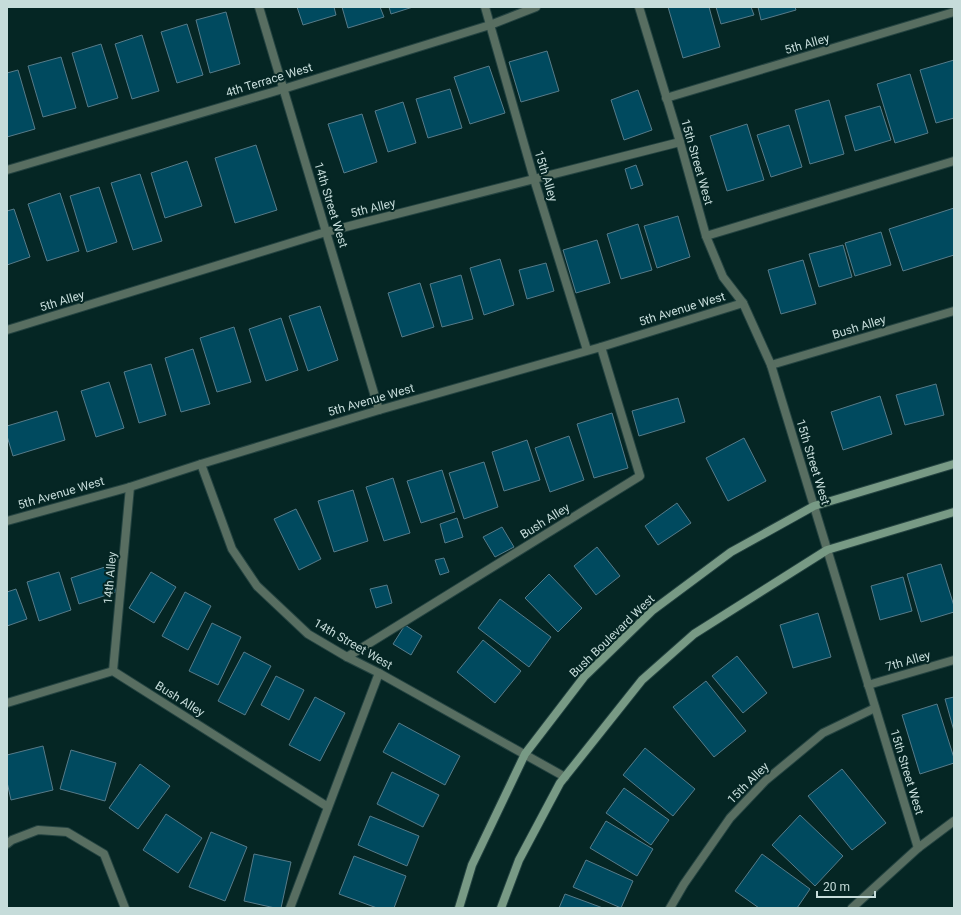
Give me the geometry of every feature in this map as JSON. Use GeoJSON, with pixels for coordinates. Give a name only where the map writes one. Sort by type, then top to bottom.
{"type":"FeatureCollection","features":[{"type":"Feature","properties":{"kind":"main road","name":"Bush Boulevard West"},"geometry":{"type":"LineString","coordinates":[[459,908],[472,866],[525,754],[584,678],[653,610],[731,552],[814,506],[954,464]]}},
{"type":"Feature","properties":{"kind":"main road"},"geometry":{"type":"LineString","coordinates":[[501,908],[519,860],[560,783],[642,680],[694,634],[828,550],[954,512]]}},
{"type":"Feature","properties":{"kind":"street","name":"14th Street West"},"geometry":{"type":"LineString","coordinates":[[259,7],[379,410]]}},
{"type":"Feature","properties":{"kind":"street","name":"15th Alley"},"geometry":{"type":"LineString","coordinates":[[484,7],[534,179],[587,350]]}},
{"type":"Feature","properties":{"kind":"street","name":"4th Terrace West"},"geometry":{"type":"LineString","coordinates":[[7,170],[284,89],[490,25],[536,7]]}},
{"type":"Feature","properties":{"kind":"street","name":"15th Street West"},"geometry":{"type":"LineString","coordinates":[[639,7],[680,142],[706,236],[723,276],[743,303],[771,365],[918,848]]}},
{"type":"Feature","properties":{"kind":"street","name":"5th Alley"},"geometry":{"type":"LineString","coordinates":[[666,98],[954,12]]}},
{"type":"Feature","properties":{"kind":"street","name":"5th Alley"},"geometry":{"type":"LineString","coordinates":[[7,330],[326,232],[680,142]]}},
{"type":"Feature","properties":{"kind":"street"},"geometry":{"type":"LineString","coordinates":[[706,236],[954,161]]}},
{"type":"Feature","properties":{"kind":"street","name":"5th Avenue West"},"geometry":{"type":"LineString","coordinates":[[7,521],[130,487],[379,410],[600,347],[743,303]]}},
{"type":"Feature","properties":{"kind":"street","name":"Bush Alley"},"geometry":{"type":"LineString","coordinates":[[771,365],[954,311]]}},
{"type":"Feature","properties":{"kind":"street","name":"Bush Alley"},"geometry":{"type":"LineString","coordinates":[[347,657],[640,476],[600,347]]}},
{"type":"Feature","properties":{"kind":"street","name":"14th Street West"},"geometry":{"type":"LineString","coordinates":[[201,464],[232,549],[257,586],[308,634],[565,777]]}},
{"type":"Feature","properties":{"kind":"street","name":"14th Alley"},"geometry":{"type":"LineString","coordinates":[[114,671],[130,487]]}},
{"type":"Feature","properties":{"kind":"street","name":"7th Alley"},"geometry":{"type":"LineString","coordinates":[[868,685],[954,660]]}},
{"type":"Feature","properties":{"kind":"street"},"geometry":{"type":"LineString","coordinates":[[7,703],[114,671]]}},
{"type":"Feature","properties":{"kind":"street","name":"Bush Alley"},"geometry":{"type":"LineString","coordinates":[[114,671],[328,807]]}},
{"type":"Feature","properties":{"kind":"street"},"geometry":{"type":"LineString","coordinates":[[290,908],[379,674]]}},
{"type":"Feature","properties":{"kind":"street","name":"15th Alley"},"geometry":{"type":"LineString","coordinates":[[670,908],[684,884],[730,818],[765,781],[823,733],[875,708]]}},
{"type":"Feature","properties":{"kind":"street"},"geometry":{"type":"LineString","coordinates":[[852,908],[918,848],[954,821]]}},
{"type":"Feature","properties":{"kind":"street"},"geometry":{"type":"LineString","coordinates":[[7,844],[12,840],[38,830],[67,832],[104,854],[125,908]]}},
{"type":"Feature","properties":{"kind":"building"},"geometry":{"type":"Polygon","coordinates":[[[297,7],[334,7],[336,15],[303,25],[297,7]]]}},
{"type":"Feature","properties":{"kind":"building"},"geometry":{"type":"Polygon","coordinates":[[[342,7],[380,7],[384,17],[348,28],[342,7]]]}},
{"type":"Feature","properties":{"kind":"building"},"geometry":{"type":"Polygon","coordinates":[[[389,7],[413,7],[391,14],[389,7]]]}},
{"type":"Feature","properties":{"kind":"building"},"geometry":{"type":"Polygon","coordinates":[[[668,7],[709,7],[720,47],[683,58],[668,7]]]}},
{"type":"Feature","properties":{"kind":"building"},"geometry":{"type":"Polygon","coordinates":[[[716,7],[751,7],[754,15],[721,24],[716,7]]]}},
{"type":"Feature","properties":{"kind":"building"},"geometry":{"type":"Polygon","coordinates":[[[758,7],[795,7],[796,10],[761,20],[758,7]]]}},
{"type":"Feature","properties":{"kind":"building"},"geometry":{"type":"Polygon","coordinates":[[[226,12],[240,64],[210,73],[196,20],[226,12]]]}},
{"type":"Feature","properties":{"kind":"building"},"geometry":{"type":"Polygon","coordinates":[[[187,24],[203,75],[177,83],[161,32],[187,24]]]}},
{"type":"Feature","properties":{"kind":"building"},"geometry":{"type":"Polygon","coordinates":[[[142,35],[159,91],[132,99],[115,44],[142,35]]]}},
{"type":"Feature","properties":{"kind":"building"},"geometry":{"type":"Polygon","coordinates":[[[101,44],[118,98],[88,107],[72,53],[101,44]]]}},
{"type":"Feature","properties":{"kind":"building"},"geometry":{"type":"Polygon","coordinates":[[[547,51],[559,91],[521,102],[509,62],[547,51]]]}},
{"type":"Feature","properties":{"kind":"building"},"geometry":{"type":"Polygon","coordinates":[[[61,57],[76,108],[43,117],[28,66],[61,57]]]}},
{"type":"Feature","properties":{"kind":"building"},"geometry":{"type":"Polygon","coordinates":[[[954,60],[954,118],[936,123],[920,70],[954,60]]]}},
{"type":"Feature","properties":{"kind":"building"},"geometry":{"type":"Polygon","coordinates":[[[489,66],[505,113],[470,124],[454,77],[489,66]]]}},
{"type":"Feature","properties":{"kind":"building"},"geometry":{"type":"Polygon","coordinates":[[[18,70],[35,129],[7,137],[7,73],[18,70]]]}},
{"type":"Feature","properties":{"kind":"building"},"geometry":{"type":"Polygon","coordinates":[[[910,74],[928,133],[895,143],[877,84],[910,74]]]}},
{"type":"Feature","properties":{"kind":"building"},"geometry":{"type":"Polygon","coordinates":[[[450,89],[462,128],[428,138],[416,99],[450,89]]]}},
{"type":"Feature","properties":{"kind":"building"},"geometry":{"type":"Polygon","coordinates":[[[638,90],[652,130],[624,140],[611,100],[638,90]]]}},
{"type":"Feature","properties":{"kind":"building"},"geometry":{"type":"Polygon","coordinates":[[[829,100],[844,154],[810,164],[795,110],[829,100]]]}},
{"type":"Feature","properties":{"kind":"building"},"geometry":{"type":"Polygon","coordinates":[[[403,102],[416,143],[388,152],[375,111],[403,102]]]}},
{"type":"Feature","properties":{"kind":"building"},"geometry":{"type":"Polygon","coordinates":[[[880,106],[891,140],[855,151],[845,116],[880,106]]]}},
{"type":"Feature","properties":{"kind":"building"},"geometry":{"type":"Polygon","coordinates":[[[362,114],[377,162],[344,173],[328,124],[362,114]]]}},
{"type":"Feature","properties":{"kind":"building"},"geometry":{"type":"Polygon","coordinates":[[[747,124],[764,180],[727,191],[710,136],[747,124]]]}},
{"type":"Feature","properties":{"kind":"building"},"geometry":{"type":"Polygon","coordinates":[[[789,125],[802,167],[771,177],[757,135],[789,125]]]}},
{"type":"Feature","properties":{"kind":"building"},"geometry":{"type":"Polygon","coordinates":[[[256,145],[277,210],[235,223],[215,158],[256,145]]]}},
{"type":"Feature","properties":{"kind":"building"},"geometry":{"type":"Polygon","coordinates":[[[187,161],[202,206],[165,218],[151,173],[187,161]]]}},
{"type":"Feature","properties":{"kind":"building"},"geometry":{"type":"Polygon","coordinates":[[[636,165],[643,185],[631,189],[625,169],[636,165]]]}},
{"type":"Feature","properties":{"kind":"building"},"geometry":{"type":"Polygon","coordinates":[[[140,174],[162,241],[133,250],[111,183],[140,174]]]}},
{"type":"Feature","properties":{"kind":"building"},"geometry":{"type":"Polygon","coordinates":[[[99,187],[117,242],[87,252],[70,196],[99,187]]]}},
{"type":"Feature","properties":{"kind":"building"},"geometry":{"type":"Polygon","coordinates":[[[60,193],[79,251],[47,261],[28,204],[60,193]]]}},
{"type":"Feature","properties":{"kind":"building"},"geometry":{"type":"Polygon","coordinates":[[[954,208],[954,255],[903,271],[889,229],[954,208]]]}},
{"type":"Feature","properties":{"kind":"building"},"geometry":{"type":"Polygon","coordinates":[[[14,209],[30,257],[7,265],[7,211],[14,209]]]}},
{"type":"Feature","properties":{"kind":"building"},"geometry":{"type":"Polygon","coordinates":[[[678,216],[690,257],[657,268],[644,226],[678,216]]]}},
{"type":"Feature","properties":{"kind":"building"},"geometry":{"type":"Polygon","coordinates":[[[638,224],[652,270],[621,279],[607,234],[638,224]]]}},
{"type":"Feature","properties":{"kind":"building"},"geometry":{"type":"Polygon","coordinates":[[[881,232],[891,265],[855,276],[845,243],[881,232]]]}},
{"type":"Feature","properties":{"kind":"building"},"geometry":{"type":"Polygon","coordinates":[[[597,240],[610,283],[576,293],[563,250],[597,240]]]}},
{"type":"Feature","properties":{"kind":"building"},"geometry":{"type":"Polygon","coordinates":[[[843,245],[852,277],[819,287],[809,254],[843,245]]]}},
{"type":"Feature","properties":{"kind":"building"},"geometry":{"type":"Polygon","coordinates":[[[500,259],[514,305],[484,315],[470,268],[500,259]]]}},
{"type":"Feature","properties":{"kind":"building"},"geometry":{"type":"Polygon","coordinates":[[[803,260],[816,304],[781,314],[768,270],[803,260]]]}},
{"type":"Feature","properties":{"kind":"building"},"geometry":{"type":"Polygon","coordinates":[[[546,263],[554,291],[527,299],[519,270],[546,263]]]}},
{"type":"Feature","properties":{"kind":"building"},"geometry":{"type":"Polygon","coordinates":[[[461,275],[473,319],[442,327],[430,284],[461,275]]]}},
{"type":"Feature","properties":{"kind":"building"},"geometry":{"type":"Polygon","coordinates":[[[420,283],[434,327],[402,337],[388,293],[420,283]]]}},
{"type":"Feature","properties":{"kind":"building"},"geometry":{"type":"Polygon","coordinates":[[[320,306],[338,360],[308,371],[289,316],[320,306]]]}},
{"type":"Feature","properties":{"kind":"building"},"geometry":{"type":"Polygon","coordinates":[[[281,318],[298,370],[266,381],[249,329],[281,318]]]}},
{"type":"Feature","properties":{"kind":"building"},"geometry":{"type":"Polygon","coordinates":[[[234,327],[251,382],[217,392],[200,338],[234,327]]]}},
{"type":"Feature","properties":{"kind":"building"},"geometry":{"type":"Polygon","coordinates":[[[193,349],[210,404],[181,412],[165,358],[193,349]]]}},
{"type":"Feature","properties":{"kind":"building"},"geometry":{"type":"Polygon","coordinates":[[[151,364],[166,415],[139,423],[124,372],[151,364]]]}},
{"type":"Feature","properties":{"kind":"building"},"geometry":{"type":"Polygon","coordinates":[[[109,382],[124,428],[96,437],[81,391],[109,382]]]}},
{"type":"Feature","properties":{"kind":"building"},"geometry":{"type":"Polygon","coordinates":[[[936,384],[944,415],[905,425],[896,395],[936,384]]]}},
{"type":"Feature","properties":{"kind":"building"},"geometry":{"type":"Polygon","coordinates":[[[880,396],[892,434],[843,450],[831,412],[880,396]]]}},
{"type":"Feature","properties":{"kind":"building"},"geometry":{"type":"Polygon","coordinates":[[[678,398],[685,422],[639,436],[632,411],[678,398]]]}},
{"type":"Feature","properties":{"kind":"building"},"geometry":{"type":"Polygon","coordinates":[[[57,411],[65,440],[13,456],[7,436],[7,426],[57,411]]]}},
{"type":"Feature","properties":{"kind":"building"},"geometry":{"type":"Polygon","coordinates":[[[612,413],[628,468],[594,478],[577,424],[612,413]]]}},
{"type":"Feature","properties":{"kind":"building"},"geometry":{"type":"Polygon","coordinates":[[[569,436],[584,480],[550,492],[535,448],[569,436]]]}},
{"type":"Feature","properties":{"kind":"building"},"geometry":{"type":"Polygon","coordinates":[[[744,438],[766,481],[728,501],[706,458],[744,438]]]}},
{"type":"Feature","properties":{"kind":"building"},"geometry":{"type":"Polygon","coordinates":[[[527,440],[540,480],[504,491],[492,452],[527,440]]]}},
{"type":"Feature","properties":{"kind":"building"},"geometry":{"type":"Polygon","coordinates":[[[484,462],[498,507],[464,519],[449,473],[484,462]]]}},
{"type":"Feature","properties":{"kind":"building"},"geometry":{"type":"Polygon","coordinates":[[[442,470],[455,512],[421,523],[407,481],[442,470]]]}},
{"type":"Feature","properties":{"kind":"building"},"geometry":{"type":"Polygon","coordinates":[[[393,478],[410,533],[384,541],[366,487],[393,478]]]}},
{"type":"Feature","properties":{"kind":"building"},"geometry":{"type":"Polygon","coordinates":[[[353,490],[368,541],[334,552],[318,501],[353,490]]]}},
{"type":"Feature","properties":{"kind":"building"},"geometry":{"type":"Polygon","coordinates":[[[677,503],[691,523],[658,545],[645,526],[677,503]]]}},
{"type":"Feature","properties":{"kind":"building"},"geometry":{"type":"Polygon","coordinates":[[[296,509],[321,559],[299,570],[274,519],[296,509]]]}},
{"type":"Feature","properties":{"kind":"building"},"geometry":{"type":"Polygon","coordinates":[[[457,518],[463,537],[445,543],[440,524],[457,518]]]}},
{"type":"Feature","properties":{"kind":"building"},"geometry":{"type":"Polygon","coordinates":[[[502,527],[514,547],[495,557],[483,537],[502,527]]]}},
{"type":"Feature","properties":{"kind":"building"},"geometry":{"type":"Polygon","coordinates":[[[597,547],[620,576],[596,595],[574,566],[597,547]]]}},
{"type":"Feature","properties":{"kind":"building"},"geometry":{"type":"Polygon","coordinates":[[[444,558],[449,572],[440,575],[435,560],[444,558]]]}},
{"type":"Feature","properties":{"kind":"building"},"geometry":{"type":"Polygon","coordinates":[[[941,564],[954,606],[954,612],[921,622],[907,574],[941,564]]]}},
{"type":"Feature","properties":{"kind":"building"},"geometry":{"type":"Polygon","coordinates":[[[108,566],[116,592],[79,604],[71,578],[108,566]]]}},
{"type":"Feature","properties":{"kind":"building"},"geometry":{"type":"Polygon","coordinates":[[[59,572],[71,610],[39,621],[27,582],[59,572]]]}},
{"type":"Feature","properties":{"kind":"building"},"geometry":{"type":"Polygon","coordinates":[[[151,572],[176,587],[154,623],[129,608],[151,572]]]}},
{"type":"Feature","properties":{"kind":"building"},"geometry":{"type":"Polygon","coordinates":[[[549,574],[582,608],[558,632],[525,598],[549,574]]]}},
{"type":"Feature","properties":{"kind":"building"},"geometry":{"type":"Polygon","coordinates":[[[903,577],[912,611],[880,620],[871,586],[903,577]]]}},
{"type":"Feature","properties":{"kind":"building"},"geometry":{"type":"Polygon","coordinates":[[[387,585],[392,603],[376,608],[370,589],[387,585]]]}},
{"type":"Feature","properties":{"kind":"building"},"geometry":{"type":"Polygon","coordinates":[[[16,589],[27,619],[7,626],[7,592],[16,589]]]}},
{"type":"Feature","properties":{"kind":"building"},"geometry":{"type":"Polygon","coordinates":[[[185,592],[211,606],[188,650],[162,636],[185,592]]]}},
{"type":"Feature","properties":{"kind":"building"},"geometry":{"type":"Polygon","coordinates":[[[500,599],[551,637],[529,667],[478,628],[500,599]]]}},
{"type":"Feature","properties":{"kind":"building"},"geometry":{"type":"Polygon","coordinates":[[[818,613],[831,657],[793,668],[780,625],[818,613]]]}},
{"type":"Feature","properties":{"kind":"building"},"geometry":{"type":"Polygon","coordinates":[[[212,623],[241,637],[218,685],[189,671],[212,623]]]}},
{"type":"Feature","properties":{"kind":"building"},"geometry":{"type":"Polygon","coordinates":[[[405,625],[422,636],[411,655],[393,644],[405,625]]]}},
{"type":"Feature","properties":{"kind":"building"},"geometry":{"type":"Polygon","coordinates":[[[483,640],[521,671],[495,703],[457,672],[483,640]]]}},
{"type":"Feature","properties":{"kind":"building"},"geometry":{"type":"Polygon","coordinates":[[[244,652],[271,666],[245,715],[218,701],[244,652]]]}},
{"type":"Feature","properties":{"kind":"building"},"geometry":{"type":"Polygon","coordinates":[[[737,656],[767,693],[743,713],[712,676],[737,656]]]}},
{"type":"Feature","properties":{"kind":"building"},"geometry":{"type":"Polygon","coordinates":[[[276,676],[304,690],[289,720],[261,705],[276,676]]]}},
{"type":"Feature","properties":{"kind":"building"},"geometry":{"type":"Polygon","coordinates":[[[706,681],[746,731],[714,757],[673,707],[706,681]]]}},
{"type":"Feature","properties":{"kind":"building"},"geometry":{"type":"Polygon","coordinates":[[[315,697],[345,713],[320,761],[289,745],[315,697]]]}},
{"type":"Feature","properties":{"kind":"building"},"geometry":{"type":"Polygon","coordinates":[[[954,697],[954,731],[945,699],[954,697]]]}},
{"type":"Feature","properties":{"kind":"building"},"geometry":{"type":"Polygon","coordinates":[[[937,704],[954,758],[954,763],[920,774],[902,715],[937,704]]]}},
{"type":"Feature","properties":{"kind":"building"},"geometry":{"type":"Polygon","coordinates":[[[399,723],[460,756],[445,785],[383,752],[399,723]]]}},
{"type":"Feature","properties":{"kind":"building"},"geometry":{"type":"Polygon","coordinates":[[[43,746],[53,790],[11,800],[7,782],[7,755],[43,746]]]}},
{"type":"Feature","properties":{"kind":"building"},"geometry":{"type":"Polygon","coordinates":[[[645,748],[695,789],[673,816],[623,775],[645,748]]]}},
{"type":"Feature","properties":{"kind":"building"},"geometry":{"type":"Polygon","coordinates":[[[71,750],[116,763],[105,801],[60,789],[71,750]]]}},
{"type":"Feature","properties":{"kind":"building"},"geometry":{"type":"Polygon","coordinates":[[[140,764],[170,786],[138,829],[109,808],[140,764]]]}},
{"type":"Feature","properties":{"kind":"building"},"geometry":{"type":"Polygon","coordinates":[[[842,769],[886,823],[852,850],[808,796],[842,769]]]}},
{"type":"Feature","properties":{"kind":"building"},"geometry":{"type":"Polygon","coordinates":[[[392,772],[439,795],[423,827],[377,804],[392,772]]]}},
{"type":"Feature","properties":{"kind":"building"},"geometry":{"type":"Polygon","coordinates":[[[624,788],[669,820],[651,845],[606,813],[624,788]]]}},
{"type":"Feature","properties":{"kind":"building"},"geometry":{"type":"Polygon","coordinates":[[[166,814],[202,838],[178,873],[143,850],[166,814]]]}},
{"type":"Feature","properties":{"kind":"building"},"geometry":{"type":"Polygon","coordinates":[[[800,815],[843,856],[815,886],[772,845],[800,815]]]}},
{"type":"Feature","properties":{"kind":"building"},"geometry":{"type":"Polygon","coordinates":[[[370,816],[419,836],[407,866],[358,845],[370,816]]]}},
{"type":"Feature","properties":{"kind":"building"},"geometry":{"type":"Polygon","coordinates":[[[606,821],[653,849],[637,876],[590,848],[606,821]]]}},
{"type":"Feature","properties":{"kind":"building"},"geometry":{"type":"Polygon","coordinates":[[[211,832],[247,847],[225,901],[189,887],[211,832]]]}},
{"type":"Feature","properties":{"kind":"building"},"geometry":{"type":"Polygon","coordinates":[[[254,854],[291,862],[281,908],[244,901],[254,854]]]}},
{"type":"Feature","properties":{"kind":"building"},"geometry":{"type":"Polygon","coordinates":[[[762,854],[810,889],[797,908],[759,908],[735,891],[762,854]]]}},
{"type":"Feature","properties":{"kind":"building"},"geometry":{"type":"Polygon","coordinates":[[[354,856],[406,876],[394,908],[377,908],[339,894],[354,856]]]}},
{"type":"Feature","properties":{"kind":"building"},"geometry":{"type":"Polygon","coordinates":[[[586,860],[633,881],[621,908],[573,887],[586,860]]]}},
{"type":"Feature","properties":{"kind":"building"},"geometry":{"type":"Polygon","coordinates":[[[565,894],[603,908],[559,908],[565,894]]]}}]}
